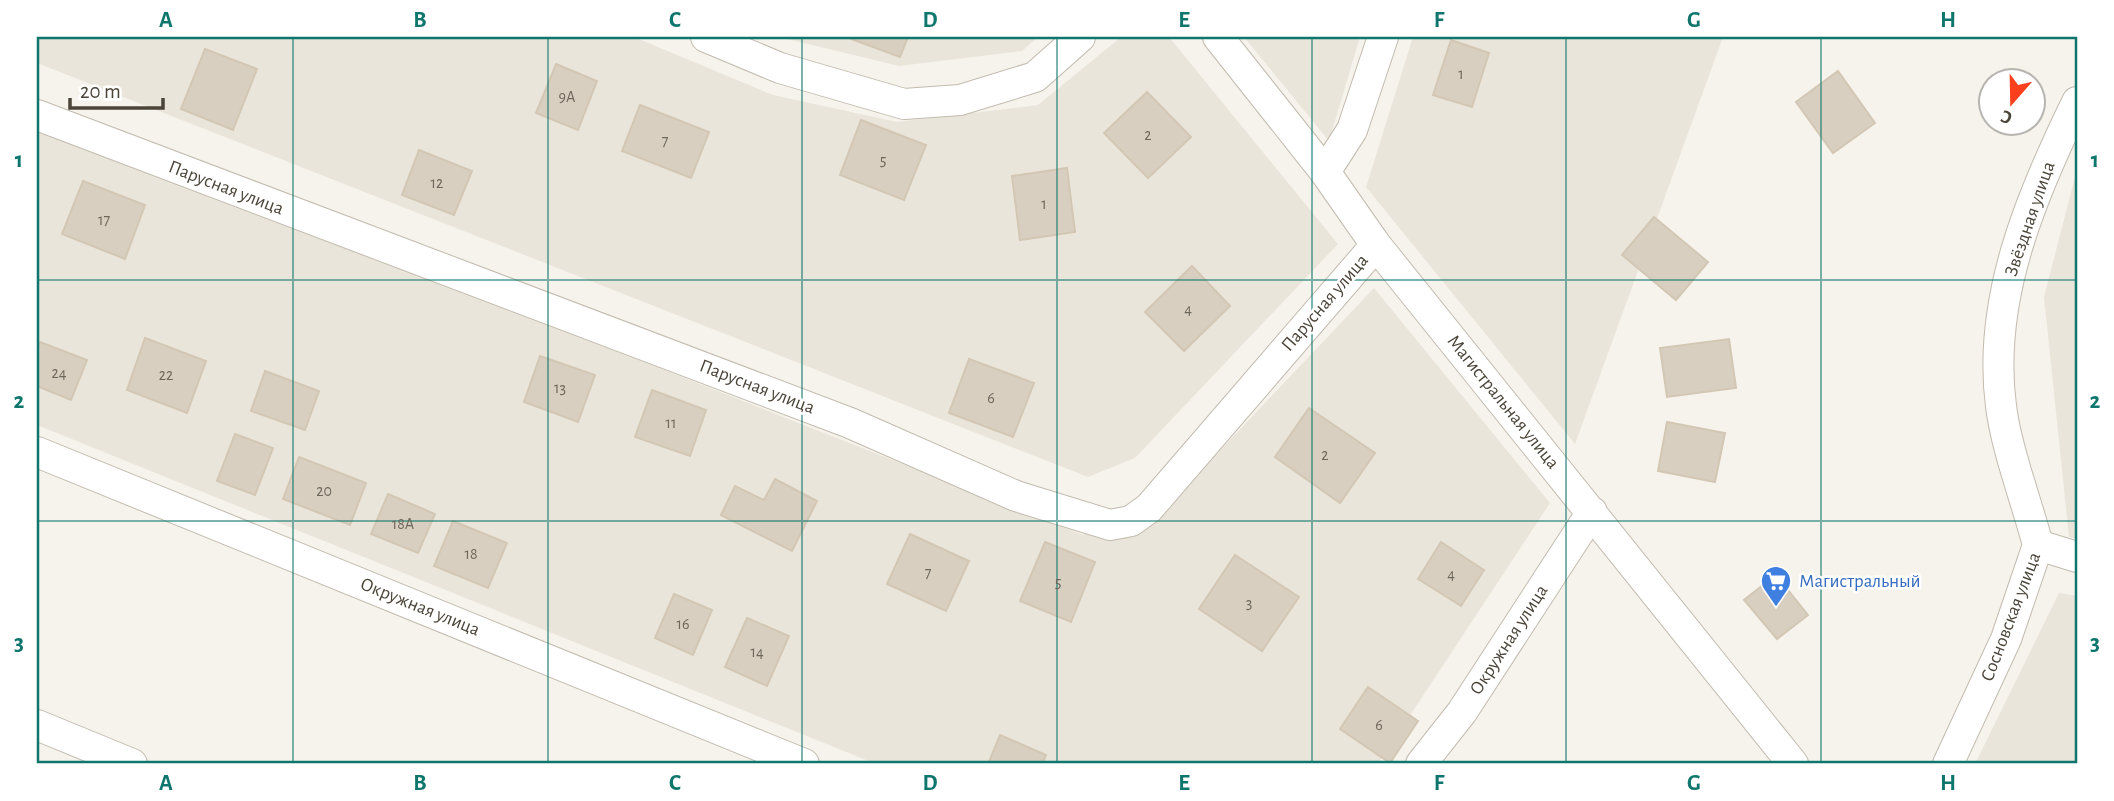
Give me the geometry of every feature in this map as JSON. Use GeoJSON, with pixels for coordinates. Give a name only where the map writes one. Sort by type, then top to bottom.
{"type":"FeatureCollection","features":[{"type":"Feature","properties":{"kind":"street"},"geometry":{"type":"LineString","coordinates":[[706,37],[780,68],[904,104],[960,100],[1035,77],[1080,37]]}},
{"type":"Feature","properties":{"kind":"street","name":"Магистральная улица"},"geometry":{"type":"LineString","coordinates":[[1218,37],[1325,172],[1376,245],[1793,764]]}},
{"type":"Feature","properties":{"kind":"street"},"geometry":{"type":"LineString","coordinates":[[1325,172],[1352,130],[1383,37]]}},
{"type":"Feature","properties":{"kind":"street","name":"Звёздная улица"},"geometry":{"type":"LineString","coordinates":[[2038,545],[2001,408],[1997,342],[2011,266],[2048,163],[2077,102]]}},
{"type":"Feature","properties":{"kind":"street","name":"Парусная улица"},"geometry":{"type":"LineString","coordinates":[[37,115],[850,423],[1016,496],[1110,525],[1131,521],[1149,508],[1376,245]]}},
{"type":"Feature","properties":{"kind":"street","name":"Окружная улица"},"geometry":{"type":"LineString","coordinates":[[37,452],[803,764]]}},
{"type":"Feature","properties":{"kind":"street","name":"Окружная улица"},"geometry":{"type":"LineString","coordinates":[[1421,764],[1462,712],[1592,512]]}},
{"type":"Feature","properties":{"kind":"street","name":"Сосновская улица"},"geometry":{"type":"LineString","coordinates":[[1948,764],[2007,639],[2038,545],[2077,556]]}},
{"type":"Feature","properties":{"kind":"street"},"geometry":{"type":"LineString","coordinates":[[37,725],[132,764]]}},
{"type":"Feature","properties":{"kind":"shaded area"},"geometry":{"type":"Polygon","coordinates":[[[37,37],[634,37],[773,95],[897,122],[1038,105],[1121,37],[1169,37],[1338,244],[1135,458],[1088,477],[37,63],[37,37]]]}},
{"type":"Feature","properties":{"kind":"shaded area"},"geometry":{"type":"Polygon","coordinates":[[[779,37],[1038,37],[1022,51],[899,66],[779,37]]]}},
{"type":"Feature","properties":{"kind":"shaded area"},"geometry":{"type":"Polygon","coordinates":[[[1244,37],[1360,37],[1329,141],[1244,37]]]}},
{"type":"Feature","properties":{"kind":"shaded area"},"geometry":{"type":"Polygon","coordinates":[[[1413,37],[1723,37],[1575,444],[1366,187],[1413,37]]]}},
{"type":"Feature","properties":{"kind":"shaded area"},"geometry":{"type":"Polygon","coordinates":[[[37,123],[1083,535],[1171,502],[1374,288],[1550,503],[1378,764],[876,764],[37,425],[37,123]]]}},
{"type":"Feature","properties":{"kind":"shaded area"},"geometry":{"type":"Polygon","coordinates":[[[2077,169],[2077,539],[2069,537],[2044,297],[2077,169]]]}},
{"type":"Feature","properties":{"kind":"shaded area"},"geometry":{"type":"Polygon","coordinates":[[[2059,593],[2077,596],[2077,764],[1975,764],[2059,593]]]}},
{"type":"Feature","properties":{"kind":"building"},"geometry":{"type":"Polygon","coordinates":[[[846,37],[908,37],[900,57],[846,37]]]}},
{"type":"Feature","properties":{"kind":"building"},"geometry":{"type":"Polygon","coordinates":[[[1451,40],[1489,53],[1472,107],[1433,95],[1451,40]]]}},
{"type":"Feature","properties":{"kind":"building"},"geometry":{"type":"Polygon","coordinates":[[[205,49],[257,69],[233,130],[181,109],[205,49]]]}},
{"type":"Feature","properties":{"kind":"building"},"geometry":{"type":"Polygon","coordinates":[[[556,64],[597,81],[578,130],[536,113],[556,64]]]}},
{"type":"Feature","properties":{"kind":"building"},"geometry":{"type":"Polygon","coordinates":[[[1838,71],[1875,123],[1833,153],[1796,102],[1838,71]]]}},
{"type":"Feature","properties":{"kind":"building"},"geometry":{"type":"Polygon","coordinates":[[[1147,92],[1191,137],[1148,178],[1104,133],[1147,92]]]}},
{"type":"Feature","properties":{"kind":"building"},"geometry":{"type":"Polygon","coordinates":[[[640,105],[709,132],[691,178],[622,151],[640,105]]]}},
{"type":"Feature","properties":{"kind":"building"},"geometry":{"type":"Polygon","coordinates":[[[861,120],[926,145],[904,200],[840,175],[861,120]]]}},
{"type":"Feature","properties":{"kind":"building"},"geometry":{"type":"Polygon","coordinates":[[[419,150],[472,171],[454,215],[402,195],[419,150]]]}},
{"type":"Feature","properties":{"kind":"building"},"geometry":{"type":"Polygon","coordinates":[[[1067,168],[1075,232],[1020,240],[1012,176],[1067,168]]]}},
{"type":"Feature","properties":{"kind":"building"},"geometry":{"type":"Polygon","coordinates":[[[83,181],[145,205],[125,259],[62,234],[83,181]]]}},
{"type":"Feature","properties":{"kind":"building"},"geometry":{"type":"Polygon","coordinates":[[[1654,217],[1708,262],[1676,300],[1622,255],[1654,217]]]}},
{"type":"Feature","properties":{"kind":"building"},"geometry":{"type":"Polygon","coordinates":[[[1192,266],[1230,306],[1184,351],[1145,312],[1192,266]]]}},
{"type":"Feature","properties":{"kind":"building"},"geometry":{"type":"Polygon","coordinates":[[[145,338],[206,361],[187,413],[127,390],[145,338]]]}},
{"type":"Feature","properties":{"kind":"building"},"geometry":{"type":"Polygon","coordinates":[[[1729,339],[1736,388],[1667,397],[1660,348],[1729,339]]]}},
{"type":"Feature","properties":{"kind":"building"},"geometry":{"type":"Polygon","coordinates":[[[40,342],[87,360],[71,400],[37,386],[37,350],[40,342]]]}},
{"type":"Feature","properties":{"kind":"building"},"geometry":{"type":"Polygon","coordinates":[[[540,356],[595,375],[578,422],[524,402],[540,356]]]}},
{"type":"Feature","properties":{"kind":"building"},"geometry":{"type":"Polygon","coordinates":[[[969,359],[1034,383],[1013,437],[949,413],[969,359]]]}},
{"type":"Feature","properties":{"kind":"building"},"geometry":{"type":"Polygon","coordinates":[[[265,371],[319,391],[305,430],[251,411],[265,371]]]}},
{"type":"Feature","properties":{"kind":"building"},"geometry":{"type":"Polygon","coordinates":[[[652,390],[706,410],[690,456],[635,437],[652,390]]]}},
{"type":"Feature","properties":{"kind":"building"},"geometry":{"type":"Polygon","coordinates":[[[1309,408],[1375,453],[1340,503],[1275,457],[1309,408]]]}},
{"type":"Feature","properties":{"kind":"building"},"geometry":{"type":"Polygon","coordinates":[[[1667,422],[1725,433],[1715,482],[1658,471],[1667,422]]]}},
{"type":"Feature","properties":{"kind":"building"},"geometry":{"type":"Polygon","coordinates":[[[235,434],[273,448],[255,495],[217,481],[235,434]]]}},
{"type":"Feature","properties":{"kind":"building"},"geometry":{"type":"Polygon","coordinates":[[[299,457],[366,483],[350,525],[283,499],[299,457]]]}},
{"type":"Feature","properties":{"kind":"building"},"geometry":{"type":"Polygon","coordinates":[[[775,479],[817,501],[792,551],[721,515],[735,486],[764,500],[775,479]]]}},
{"type":"Feature","properties":{"kind":"building"},"geometry":{"type":"Polygon","coordinates":[[[388,494],[435,514],[418,553],[371,534],[388,494]]]}},
{"type":"Feature","properties":{"kind":"building"},"geometry":{"type":"Polygon","coordinates":[[[453,521],[507,543],[488,588],[434,566],[453,521]]]}},
{"type":"Feature","properties":{"kind":"building"},"geometry":{"type":"Polygon","coordinates":[[[910,534],[969,561],[946,611],[887,584],[910,534]]]}},
{"type":"Feature","properties":{"kind":"building"},"geometry":{"type":"Polygon","coordinates":[[[1045,542],[1095,562],[1071,622],[1020,601],[1045,542]]]}},
{"type":"Feature","properties":{"kind":"building"},"geometry":{"type":"Polygon","coordinates":[[[1441,542],[1484,570],[1461,606],[1418,579],[1441,542]]]}},
{"type":"Feature","properties":{"kind":"building"},"geometry":{"type":"Polygon","coordinates":[[[1235,555],[1299,597],[1262,651],[1199,609],[1235,555]]]}},
{"type":"Feature","properties":{"kind":"building","name":"Магистральный"},"geometry":{"type":"Polygon","coordinates":[[[1776,575],[1808,615],[1777,639],[1744,600],[1776,575]]]}},
{"type":"Feature","properties":{"kind":"building"},"geometry":{"type":"Polygon","coordinates":[[[674,594],[712,610],[693,655],[655,638],[674,594]]]}},
{"type":"Feature","properties":{"kind":"building"},"geometry":{"type":"Polygon","coordinates":[[[747,618],[789,636],[767,686],[725,667],[747,618]]]}},
{"type":"Feature","properties":{"kind":"building"},"geometry":{"type":"Polygon","coordinates":[[[1368,687],[1418,721],[1390,763],[1340,729],[1368,687]]]}},
{"type":"Feature","properties":{"kind":"building"},"geometry":{"type":"Polygon","coordinates":[[[1000,735],[1046,755],[1042,764],[988,764],[1000,735]]]}},
{"type":"Feature","properties":{"kind":"place","name":"Магистральный"},"geometry":{"type":"Point","coordinates":[1776,608]}}]}
